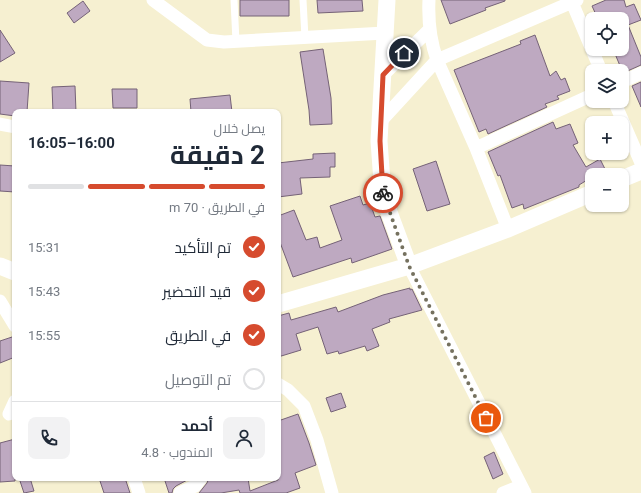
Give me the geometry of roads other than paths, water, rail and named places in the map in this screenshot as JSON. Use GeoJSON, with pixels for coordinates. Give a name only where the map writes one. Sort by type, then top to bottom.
{"type":"FeatureCollection","features":[{"type":"Feature","properties":{"kind":"street"},"geometry":{"type":"LineString","coordinates":[[154,0],[207,40],[236,42],[385,33]]}},
{"type":"Feature","properties":{"kind":"street"},"geometry":{"type":"LineString","coordinates":[[387,0],[380,122],[383,196],[409,266],[523,490],[503,493]]}},
{"type":"Feature","properties":{"kind":"street"},"geometry":{"type":"LineString","coordinates":[[429,0],[432,45],[437,60],[476,148],[508,228]]}},
{"type":"Feature","properties":{"kind":"street"},"geometry":{"type":"LineString","coordinates":[[380,122],[437,60],[574,1],[598,64]]}},
{"type":"Feature","properties":{"kind":"street"},"geometry":{"type":"LineString","coordinates":[[383,75],[430,29]]}},
{"type":"Feature","properties":{"kind":"street"},"geometry":{"type":"LineString","coordinates":[[629,79],[641,73]]}},
{"type":"Feature","properties":{"kind":"street"},"geometry":{"type":"LineString","coordinates":[[476,148],[585,98]]}},
{"type":"Feature","properties":{"kind":"street"},"geometry":{"type":"LineString","coordinates":[[617,108],[641,163]]}},
{"type":"Feature","properties":{"kind":"street"},"geometry":{"type":"LineString","coordinates":[[0,124],[12,126]]}},
{"type":"Feature","properties":{"kind":"street"},"geometry":{"type":"LineString","coordinates":[[629,176],[641,171]]}},
{"type":"Feature","properties":{"kind":"street"},"geometry":{"type":"LineString","coordinates":[[281,303],[409,266],[508,228],[585,196]]}},
{"type":"Feature","properties":{"kind":"street"},"geometry":{"type":"LineString","coordinates":[[0,266],[12,271]]}},
{"type":"Feature","properties":{"kind":"street"},"geometry":{"type":"LineString","coordinates":[[0,301],[12,321]]}},
{"type":"Feature","properties":{"kind":"street"},"geometry":{"type":"LineString","coordinates":[[281,386],[288,390],[304,406],[317,440],[332,493]]}},
{"type":"Feature","properties":{"kind":"street"},"geometry":{"type":"LineString","coordinates":[[9,414],[12,408]]}},
{"type":"Feature","properties":{"kind":"street"},"geometry":{"type":"LineString","coordinates":[[135,481],[139,493]]}},
{"type":"Feature","properties":{"kind":"street"},"geometry":{"type":"LineString","coordinates":[[180,493],[195,486],[199,481]]}},
{"type":"Feature","properties":{"kind":"lane"},"geometry":{"type":"LineString","coordinates":[[234,0],[236,42]]}},
{"type":"Feature","properties":{"kind":"lane"},"geometry":{"type":"LineString","coordinates":[[303,0],[305,38]]}}]}
